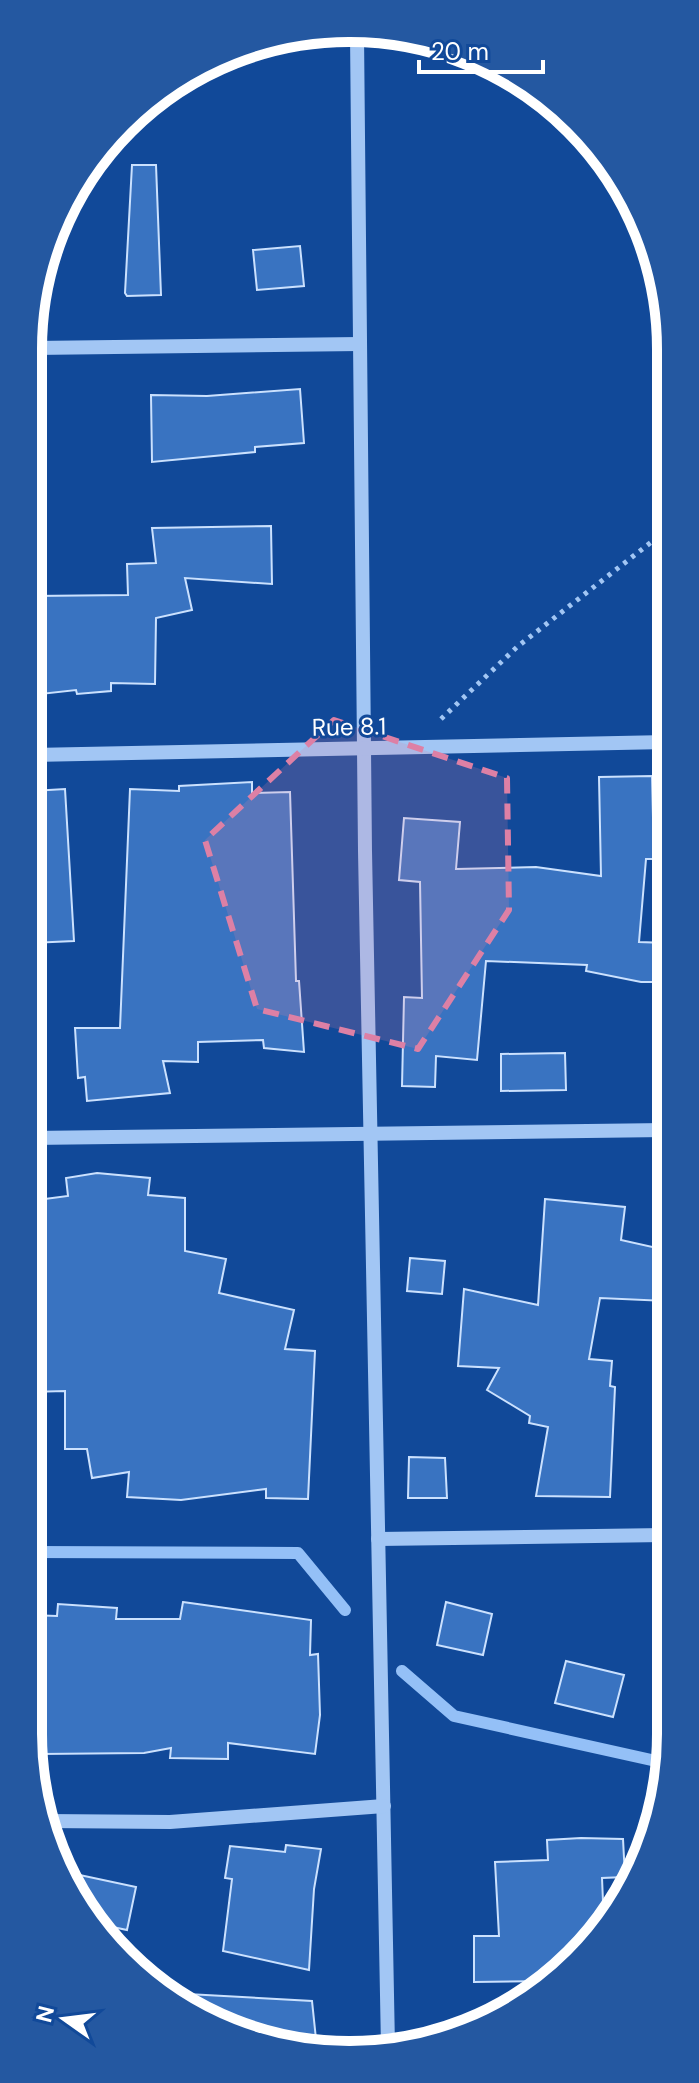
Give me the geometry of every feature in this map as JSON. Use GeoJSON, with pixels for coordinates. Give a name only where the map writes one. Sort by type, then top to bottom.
{"type":"FeatureCollection","features":[{"type":"Feature","properties":{"kind":"street"},"geometry":{"type":"LineString","coordinates":[[357,42],[364,748],[388,2038]]}},
{"type":"Feature","properties":{"kind":"street"},"geometry":{"type":"LineString","coordinates":[[42,348],[360,344]]}},
{"type":"Feature","properties":{"kind":"street","name":"Rue 8.1"},"geometry":{"type":"LineString","coordinates":[[42,755],[657,742]]}},
{"type":"Feature","properties":{"kind":"street"},"geometry":{"type":"LineString","coordinates":[[42,1138],[657,1130]]}},
{"type":"Feature","properties":{"kind":"street"},"geometry":{"type":"LineString","coordinates":[[378,1539],[657,1535]]}},
{"type":"Feature","properties":{"kind":"street"},"geometry":{"type":"LineString","coordinates":[[55,1821],[170,1822],[384,1806]]}},
{"type":"Feature","properties":{"kind":"path"},"geometry":{"type":"LineString","coordinates":[[412,748],[517,647],[657,538]]}},
{"type":"Feature","properties":{"kind":"highlighted area"},"geometry":{"type":"Polygon","coordinates":[[[334,720],[507,778],[509,910],[418,1049],[257,1009],[205,840],[334,720]]]}},
{"type":"Feature","properties":{"kind":"building"},"geometry":{"type":"Polygon","coordinates":[[[132,165],[156,165],[161,295],[127,296],[125,293],[132,165]]]}},
{"type":"Feature","properties":{"kind":"building"},"geometry":{"type":"Polygon","coordinates":[[[300,246],[304,286],[257,290],[253,250],[300,246]]]}},
{"type":"Feature","properties":{"kind":"building"},"geometry":{"type":"Polygon","coordinates":[[[300,389],[304,443],[255,447],[255,452],[152,462],[151,395],[207,396],[300,389]]]}},
{"type":"Feature","properties":{"kind":"building"},"geometry":{"type":"Polygon","coordinates":[[[271,526],[272,584],[185,578],[192,610],[156,618],[155,684],[111,683],[111,691],[77,694],[76,690],[42,694],[42,596],[128,595],[127,564],[156,563],[152,528],[271,526]]]}},
{"type":"Feature","properties":{"kind":"building"},"geometry":{"type":"Polygon","coordinates":[[[652,776],[654,859],[646,859],[639,942],[657,943],[657,982],[641,982],[586,971],[587,965],[486,961],[477,1060],[436,1056],[435,1087],[402,1086],[404,997],[422,998],[420,882],[399,880],[404,818],[460,822],[456,869],[536,867],[601,876],[599,777],[652,776]]]}},
{"type":"Feature","properties":{"kind":"building"},"geometry":{"type":"Polygon","coordinates":[[[252,782],[252,793],[290,792],[296,981],[299,981],[304,1052],[264,1048],[263,1040],[198,1042],[198,1062],[163,1061],[170,1093],[87,1101],[85,1077],[78,1078],[75,1028],[120,1028],[130,789],[179,791],[179,786],[252,782]]]}},
{"type":"Feature","properties":{"kind":"building"},"geometry":{"type":"Polygon","coordinates":[[[65,789],[74,941],[42,942],[42,790],[65,789]]]}},
{"type":"Feature","properties":{"kind":"building"},"geometry":{"type":"Polygon","coordinates":[[[565,1053],[566,1090],[501,1091],[501,1054],[565,1053]]]}},
{"type":"Feature","properties":{"kind":"building"},"geometry":{"type":"Polygon","coordinates":[[[97,1173],[150,1178],[148,1195],[185,1198],[185,1251],[226,1259],[219,1293],[294,1310],[285,1349],[315,1351],[308,1499],[266,1498],[266,1489],[181,1500],[127,1497],[129,1472],[92,1478],[87,1449],[65,1449],[65,1391],[42,1392],[42,1199],[68,1196],[66,1178],[97,1173]]]}},
{"type":"Feature","properties":{"kind":"building"},"geometry":{"type":"Polygon","coordinates":[[[545,1199],[625,1207],[621,1240],[657,1248],[657,1301],[600,1298],[589,1359],[612,1361],[610,1386],[615,1387],[610,1497],[536,1496],[548,1427],[529,1423],[530,1416],[487,1390],[499,1368],[458,1366],[464,1289],[538,1305],[545,1199]]]}},
{"type":"Feature","properties":{"kind":"building"},"geometry":{"type":"Polygon","coordinates":[[[410,1258],[445,1261],[442,1294],[407,1291],[410,1258]]]}},
{"type":"Feature","properties":{"kind":"building"},"geometry":{"type":"Polygon","coordinates":[[[409,1457],[445,1458],[447,1498],[408,1498],[409,1457]]]}},
{"type":"Feature","properties":{"kind":"building"},"geometry":{"type":"Polygon","coordinates":[[[183,1602],[311,1620],[310,1655],[318,1654],[320,1715],[315,1754],[228,1743],[228,1759],[170,1758],[171,1748],[144,1753],[43,1754],[42,1615],[57,1616],[58,1604],[117,1608],[116,1619],[180,1619],[183,1602]]]}},
{"type":"Feature","properties":{"kind":"building"},"geometry":{"type":"Polygon","coordinates":[[[446,1602],[492,1614],[483,1655],[437,1645],[446,1602]]]}},
{"type":"Feature","properties":{"kind":"building"},"geometry":{"type":"Polygon","coordinates":[[[566,1661],[624,1675],[613,1717],[555,1703],[566,1661]]]}},
{"type":"Feature","properties":{"kind":"building"},"geometry":{"type":"Polygon","coordinates":[[[623,1839],[625,1871],[621,1877],[602,1878],[603,1907],[567,1951],[537,1977],[531,1981],[474,1982],[474,1936],[499,1936],[495,1862],[548,1860],[547,1840],[623,1839]]]}},
{"type":"Feature","properties":{"kind":"building"},"geometry":{"type":"Polygon","coordinates":[[[286,1845],[321,1849],[314,1889],[309,1970],[223,1951],[232,1879],[225,1878],[230,1846],[285,1852],[286,1845]]]}},
{"type":"Feature","properties":{"kind":"building"},"geometry":{"type":"Polygon","coordinates":[[[76,1874],[136,1887],[127,1930],[110,1926],[76,1874]]]}},
{"type":"Feature","properties":{"kind":"building"},"geometry":{"type":"Polygon","coordinates":[[[187,1994],[312,2001],[316,2039],[251,2025],[187,1994]]]}},
{"type":"Feature","properties":{"kind":"waterway"},"geometry":{"type":"LineString","coordinates":[[42,1552],[298,1553],[345,1610]]}},
{"type":"Feature","properties":{"kind":"waterway"},"geometry":{"type":"LineString","coordinates":[[402,1671],[454,1716],[655,1761]]}}]}
